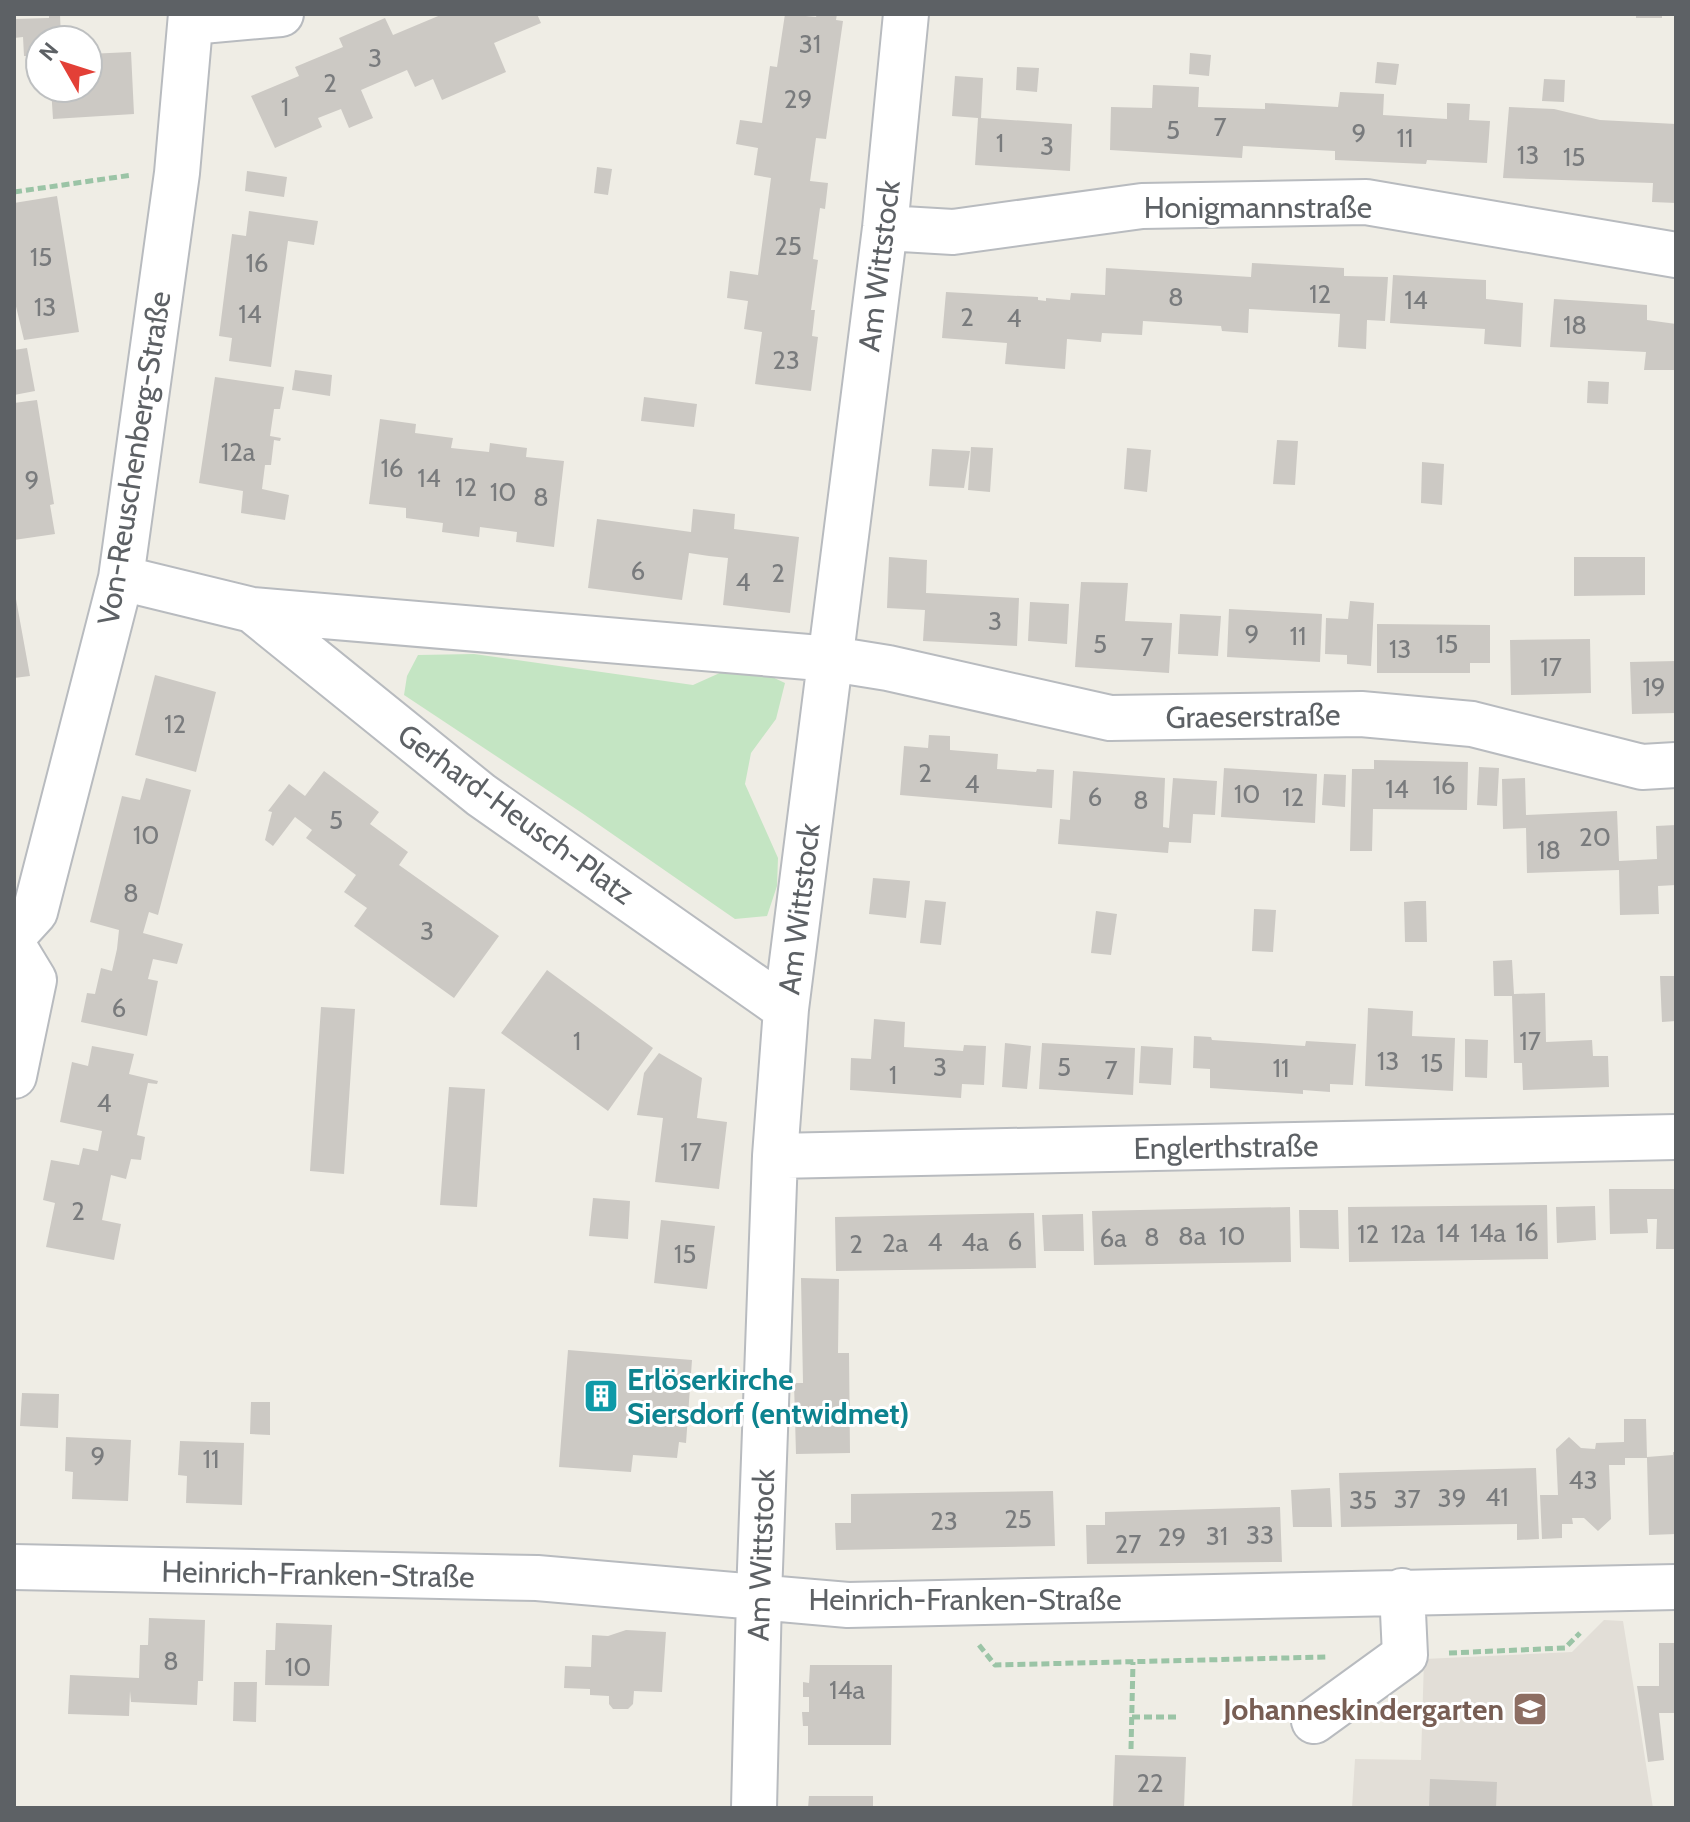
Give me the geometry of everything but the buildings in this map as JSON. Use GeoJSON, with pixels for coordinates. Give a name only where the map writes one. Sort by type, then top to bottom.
{"type":"FeatureCollection","features":[{"type":"Feature","properties":{"kind":"street"},"geometry":{"type":"LineString","coordinates":[[191,18],[281,14]]}},
{"type":"Feature","properties":{"kind":"street","name":"Am Wittstock"},"geometry":{"type":"LineString","coordinates":[[754,1808],[775,1156],[786,1009],[885,228],[906,14]]}},
{"type":"Feature","properties":{"kind":"street","name":"Von-Reuschenberg-Straße"},"geometry":{"type":"LineString","coordinates":[[14,935],[35,912],[121,578],[177,173],[191,18]]}},
{"type":"Feature","properties":{"kind":"street","name":"Honigmannstraße"},"geometry":{"type":"LineString","coordinates":[[885,228],[953,232],[1142,206],[1366,202],[1676,255]]}},
{"type":"Feature","properties":{"kind":"street","name":"Gerhard-Heusch-Platz"},"geometry":{"type":"LineString","coordinates":[[121,578],[252,610],[832,659]]}},
{"type":"Feature","properties":{"kind":"street","name":"Gerhard-Heusch-Platz"},"geometry":{"type":"LineString","coordinates":[[252,610],[481,795],[786,1009]]}},
{"type":"Feature","properties":{"kind":"street","name":"Graeserstraße"},"geometry":{"type":"LineString","coordinates":[[832,659],[888,668],[1110,718],[1361,714],[1472,724],[1642,767],[1676,765]]}},
{"type":"Feature","properties":{"kind":"street"},"geometry":{"type":"LineString","coordinates":[[14,947],[34,980],[14,1076]]}},
{"type":"Feature","properties":{"kind":"street","name":"Englerthstraße"},"geometry":{"type":"LineString","coordinates":[[775,1156],[1676,1137]]}},
{"type":"Feature","properties":{"kind":"street","name":"Heinrich-Franken-Straße"},"geometry":{"type":"LineString","coordinates":[[14,1567],[537,1578],[848,1605],[1676,1587]]}},
{"type":"Feature","properties":{"kind":"street"},"geometry":{"type":"LineString","coordinates":[[1314,1721],[1405,1655],[1402,1591]]}},
{"type":"Feature","properties":{"kind":"path"},"geometry":{"type":"LineString","coordinates":[[14,192],[135,175],[177,173]]}},
{"type":"Feature","properties":{"kind":"path"},"geometry":{"type":"LineString","coordinates":[[946,1603],[995,1665],[1330,1657]]}},
{"type":"Feature","properties":{"kind":"path"},"geometry":{"type":"LineString","coordinates":[[1405,1655],[1565,1648],[1584,1630]]}},
{"type":"Feature","properties":{"kind":"path"},"geometry":{"type":"LineString","coordinates":[[1131,1749],[1133,1662]]}},
{"type":"Feature","properties":{"kind":"path"},"geometry":{"type":"LineString","coordinates":[[1132,1717],[1176,1717]]}},
{"type":"Feature","properties":{"kind":"shaded area","name":"Johanneskindergarten"},"geometry":{"type":"Polygon","coordinates":[[[1604,1620],[1623,1621],[1653,1808],[1352,1808],[1355,1759],[1421,1760],[1424,1659],[1572,1652],[1604,1620]]]}},
{"type":"Feature","properties":{"kind":"green space"},"geometry":{"type":"Polygon","coordinates":[[[474,654],[693,685],[742,663],[785,683],[776,719],[751,753],[745,784],[778,858],[777,886],[767,916],[735,919],[404,695],[407,676],[418,655],[474,654]]]}},
{"type":"Feature","properties":{"kind":"place","name":"Erlöserkirche Siersdorf (entwidmet)"},"geometry":{"type":"Point","coordinates":[601,1396]}},
{"type":"Feature","properties":{"kind":"place","name":"Johanneskindergarten"},"geometry":{"type":"Point","coordinates":[1530,1709]}}]}
